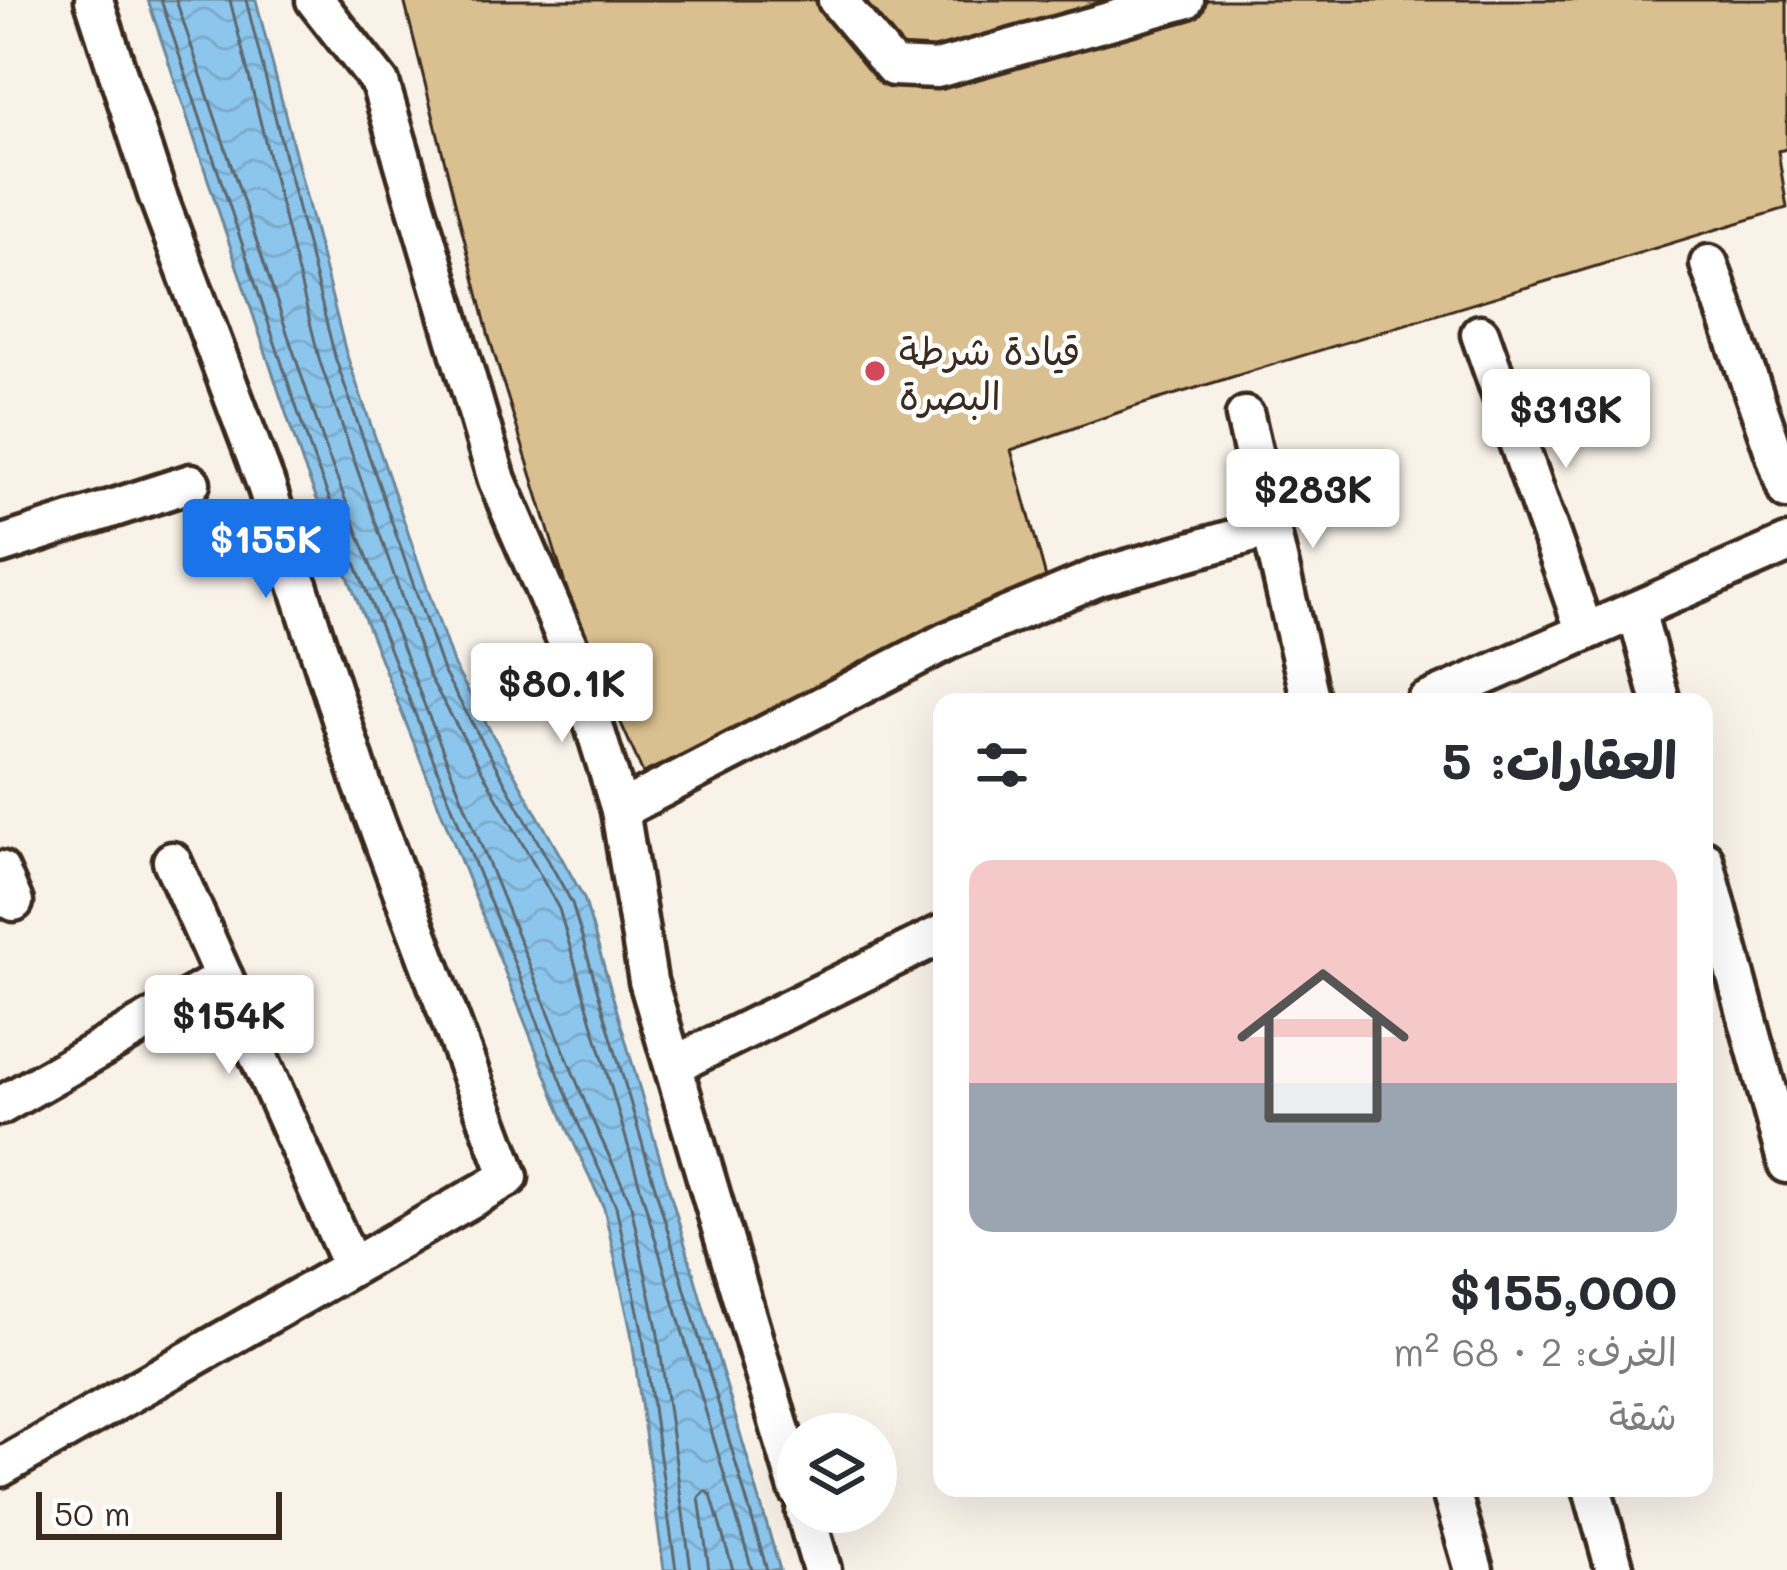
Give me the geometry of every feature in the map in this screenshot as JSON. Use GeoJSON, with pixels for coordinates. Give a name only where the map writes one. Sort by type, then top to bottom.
{"type":"FeatureCollection","features":[{"type":"Feature","properties":{"kind":"street"},"geometry":{"type":"LineString","coordinates":[[0,1468],[509,1177],[362,784],[265,482],[157,194],[94,0]]}},
{"type":"Feature","properties":{"kind":"street"},"geometry":{"type":"LineString","coordinates":[[315,0],[380,83],[497,480],[572,654],[620,810],[649,981],[777,1416]]}},
{"type":"Feature","properties":{"kind":"street"},"geometry":{"type":"LineString","coordinates":[[844,2],[893,67],[937,69],[1185,0]]}},
{"type":"Feature","properties":{"kind":"street"},"geometry":{"type":"LineString","coordinates":[[1709,264],[1787,490]]}},
{"type":"Feature","properties":{"kind":"street"},"geometry":{"type":"LineString","coordinates":[[1480,334],[1585,632]]}},
{"type":"Feature","properties":{"kind":"street"},"geometry":{"type":"LineString","coordinates":[[1245,416],[1309,693]]}},
{"type":"Feature","properties":{"kind":"street"},"geometry":{"type":"LineString","coordinates":[[0,545],[191,483]]}},
{"type":"Feature","properties":{"kind":"street"},"geometry":{"type":"LineString","coordinates":[[620,810],[947,641],[1099,577],[1270,528]]}},
{"type":"Feature","properties":{"kind":"street"},"geometry":{"type":"LineString","coordinates":[[1446,693],[1787,544]]}},
{"type":"Feature","properties":{"kind":"street"},"geometry":{"type":"LineString","coordinates":[[1636,610],[1659,693]]}},
{"type":"Feature","properties":{"kind":"street"},"geometry":{"type":"LineString","coordinates":[[172,861],[351,1264]]}},
{"type":"Feature","properties":{"kind":"street"},"geometry":{"type":"LineString","coordinates":[[1713,892],[1787,1164]]}},
{"type":"Feature","properties":{"kind":"street"},"geometry":{"type":"LineString","coordinates":[[676,1064],[933,938]]}},
{"type":"Feature","properties":{"kind":"street"},"geometry":{"type":"LineString","coordinates":[[0,1106],[224,978]]}},
{"type":"Feature","properties":{"kind":"street"},"geometry":{"type":"LineString","coordinates":[[1453,1497],[1474,1570]]}},
{"type":"Feature","properties":{"kind":"street"},"geometry":{"type":"LineString","coordinates":[[1595,1497],[1615,1570]]}},
{"type":"Feature","properties":{"kind":"street"},"geometry":{"type":"LineString","coordinates":[[811,1533],[822,1570]]}},
{"type":"Feature","properties":{"kind":"water"},"geometry":{"type":"Polygon","coordinates":[[[148,0],[256,0],[346,353],[454,666],[584,898],[780,1570],[664,1570],[631,1332],[604,1208],[567,1128],[303,464],[148,0]]]}},
{"type":"Feature","properties":{"kind":"building","name":"قيادة شرطة البصرة"},"geometry":{"type":"Polygon","coordinates":[[[404,0],[1787,0],[1787,149],[1778,151],[1787,208],[1137,406],[1011,450],[1047,581],[643,773],[577,623],[489,337],[404,0]]]}},
{"type":"Feature","properties":{"kind":"place","name":"قيادة شرطة البصرة"},"geometry":{"type":"Point","coordinates":[875,371]}}]}
